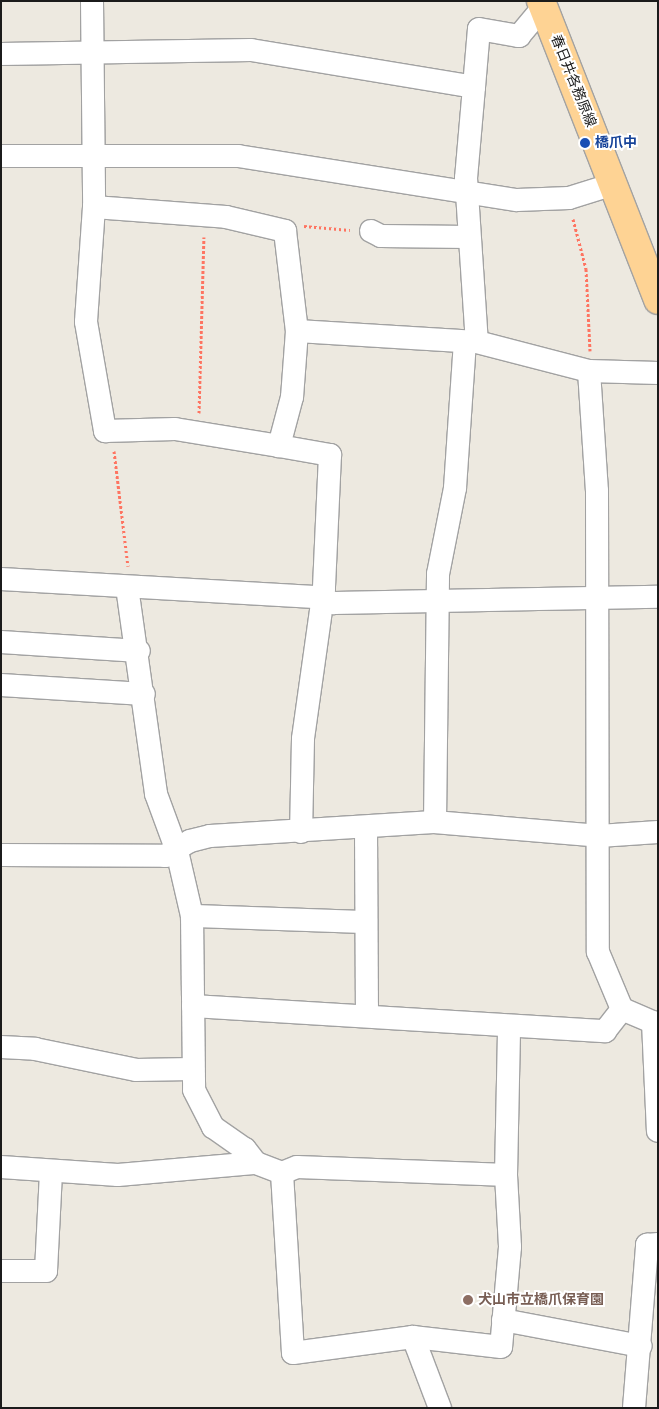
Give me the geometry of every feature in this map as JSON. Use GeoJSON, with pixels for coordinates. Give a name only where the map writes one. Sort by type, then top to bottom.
{"type":"FeatureCollection","features":[{"type":"Feature","properties":{"kind":"main road","name":"春日井各務原線"},"geometry":{"type":"LineString","coordinates":[[542,4],[658,300]]}},
{"type":"Feature","properties":{"kind":"street"},"geometry":{"type":"LineString","coordinates":[[92,1],[94,207],[86,298],[88,350],[105,431],[198,431],[330,455],[323,600],[303,738],[301,832]]}},
{"type":"Feature","properties":{"kind":"street"},"geometry":{"type":"LineString","coordinates":[[435,822],[439,566],[455,488],[471,342],[467,192],[479,29],[519,36],[542,4]]}},
{"type":"Feature","properties":{"kind":"street"},"geometry":{"type":"LineString","coordinates":[[1,54],[93,51],[251,50],[474,87]]}},
{"type":"Feature","properties":{"kind":"street"},"geometry":{"type":"LineString","coordinates":[[1,156],[238,156],[517,200],[569,198],[614,184]]}},
{"type":"Feature","properties":{"kind":"street"},"geometry":{"type":"LineString","coordinates":[[94,207],[205,216],[285,231],[297,331],[292,397],[279,446]]}},
{"type":"Feature","properties":{"kind":"street"},"geometry":{"type":"LineString","coordinates":[[371,232],[469,237]]}},
{"type":"Feature","properties":{"kind":"street"},"geometry":{"type":"LineString","coordinates":[[297,331],[371,338],[471,342],[589,371],[658,372]]}},
{"type":"Feature","properties":{"kind":"street"},"geometry":{"type":"LineString","coordinates":[[589,371],[597,491],[595,596],[598,952],[622,1009],[653,1022],[658,1131]]}},
{"type":"Feature","properties":{"kind":"street"},"geometry":{"type":"LineString","coordinates":[[1,579],[323,600],[438,600],[595,596],[658,597]]}},
{"type":"Feature","properties":{"kind":"street"},"geometry":{"type":"LineString","coordinates":[[127,587],[140,651],[156,794],[177,851],[192,916],[192,1069],[194,1090],[204,1114],[256,1164]]}},
{"type":"Feature","properties":{"kind":"street"},"geometry":{"type":"LineString","coordinates":[[1,642],[140,651]]}},
{"type":"Feature","properties":{"kind":"street"},"geometry":{"type":"LineString","coordinates":[[1,685],[144,694]]}},
{"type":"Feature","properties":{"kind":"street"},"geometry":{"type":"LineString","coordinates":[[1,855],[165,856],[177,851],[190,841],[210,836],[366,828],[435,822],[598,836],[658,832]]}},
{"type":"Feature","properties":{"kind":"street"},"geometry":{"type":"LineString","coordinates":[[366,828],[367,1016]]}},
{"type":"Feature","properties":{"kind":"street"},"geometry":{"type":"LineString","coordinates":[[192,916],[366,922]]}},
{"type":"Feature","properties":{"kind":"street"},"geometry":{"type":"LineString","coordinates":[[193,1006],[367,1016],[509,1028],[605,1031],[622,1009]]}},
{"type":"Feature","properties":{"kind":"street"},"geometry":{"type":"LineString","coordinates":[[282,1173],[293,1353],[413,1337],[501,1347],[510,1247],[506,1175],[509,1028]]}},
{"type":"Feature","properties":{"kind":"street"},"geometry":{"type":"LineString","coordinates":[[1,1047],[35,1049],[136,1070],[192,1069]]}},
{"type":"Feature","properties":{"kind":"street"},"geometry":{"type":"LineString","coordinates":[[1,1167],[51,1172],[118,1175],[256,1164],[282,1173],[297,1167],[506,1175]]}},
{"type":"Feature","properties":{"kind":"street"},"geometry":{"type":"LineString","coordinates":[[1,1270],[46,1271],[51,1172]]}},
{"type":"Feature","properties":{"kind":"street"},"geometry":{"type":"LineString","coordinates":[[634,1408],[641,1346],[647,1245],[658,1244]]}},
{"type":"Feature","properties":{"kind":"street"},"geometry":{"type":"LineString","coordinates":[[503,1320],[641,1346]]}},
{"type":"Feature","properties":{"kind":"street"},"geometry":{"type":"LineString","coordinates":[[413,1337],[440,1408]]}},
{"type":"Feature","properties":{"kind":"path"},"geometry":{"type":"LineString","coordinates":[[569,198],[590,301],[589,371]]}},
{"type":"Feature","properties":{"kind":"path"},"geometry":{"type":"LineString","coordinates":[[198,431],[205,216]]}},
{"type":"Feature","properties":{"kind":"path"},"geometry":{"type":"LineString","coordinates":[[285,231],[291,225],[371,232]]}},
{"type":"Feature","properties":{"kind":"path"},"geometry":{"type":"LineString","coordinates":[[111,430],[116,494],[127,542],[127,587]]}},
{"type":"Feature","properties":{"kind":"place","name":"橋爪中"},"geometry":{"type":"Point","coordinates":[585,143]}},
{"type":"Feature","properties":{"kind":"place","name":"犬山市立橋爪保育園"},"geometry":{"type":"Point","coordinates":[468,1300]}}]}
